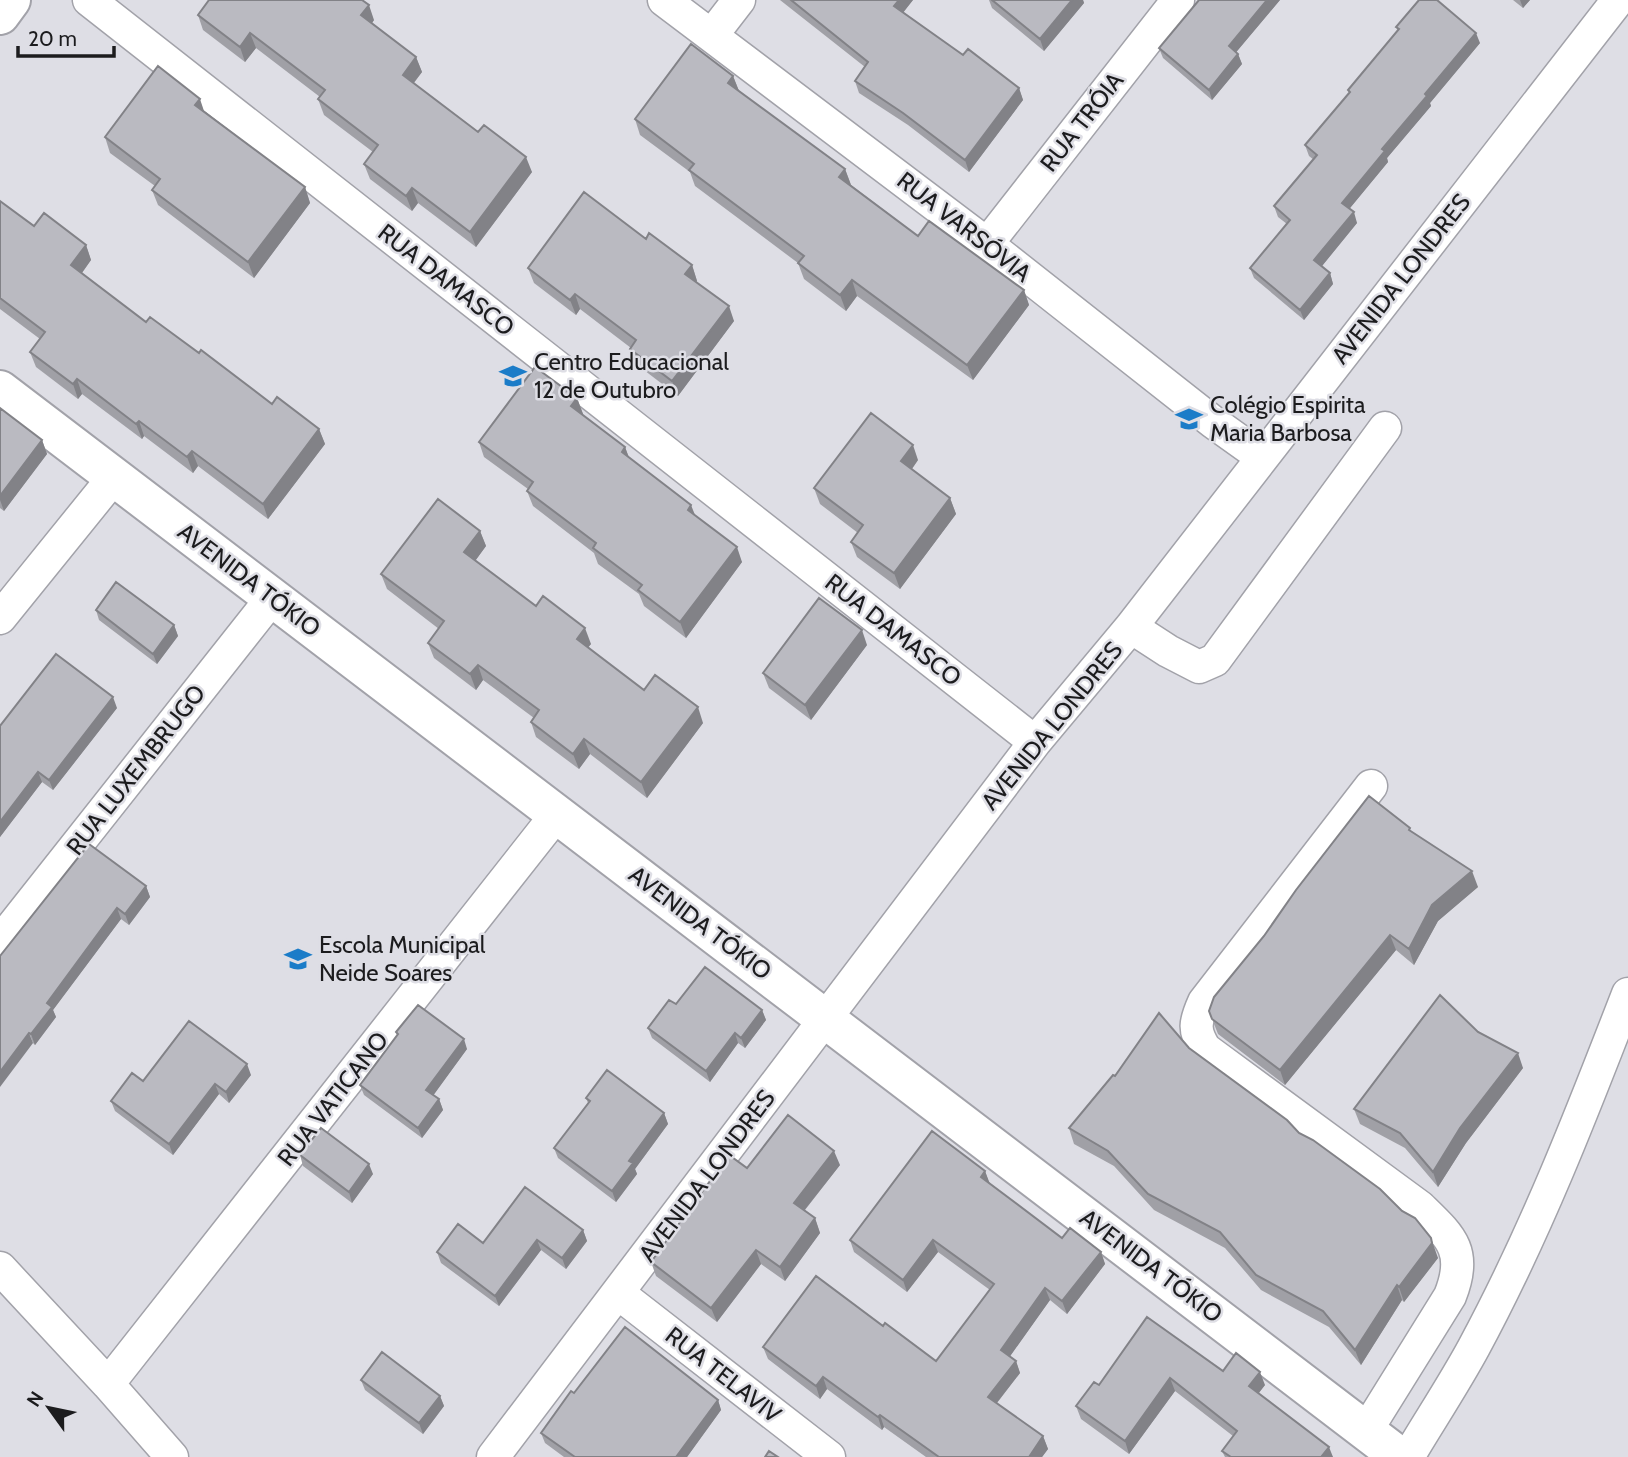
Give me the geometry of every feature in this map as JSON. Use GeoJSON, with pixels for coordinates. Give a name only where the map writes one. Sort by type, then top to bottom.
{"type":"FeatureCollection","features":[{"type":"Feature","properties":{"kind":"street"},"geometry":{"type":"LineString","coordinates":[[0,15],[12,0]]}},
{"type":"Feature","properties":{"kind":"street","name":"RUA DAMASCO"},"geometry":{"type":"LineString","coordinates":[[89,0],[1035,742]]}},
{"type":"Feature","properties":{"kind":"street","name":"RUA VARSÓVIA"},"geometry":{"type":"LineString","coordinates":[[664,0],[987,244],[1213,422],[1262,457]]}},
{"type":"Feature","properties":{"kind":"street"},"geometry":{"type":"LineString","coordinates":[[712,35],[739,0]]}},
{"type":"Feature","properties":{"kind":"street","name":"RUA TRÓIA"},"geometry":{"type":"LineString","coordinates":[[987,244],[1178,0]]}},
{"type":"Feature","properties":{"kind":"street","name":"AVENIDA LONDRES"},"geometry":{"type":"LineString","coordinates":[[492,1457],[1035,742],[1131,627],[1618,0]]}},
{"type":"Feature","properties":{"kind":"street","name":"AVENIDA TÓKIO"},"geometry":{"type":"LineString","coordinates":[[0,390],[1400,1457]]}},
{"type":"Feature","properties":{"kind":"street"},"geometry":{"type":"LineString","coordinates":[[1131,627],[1199,667],[1215,660],[1385,428]]}},
{"type":"Feature","properties":{"kind":"street"},"geometry":{"type":"LineString","coordinates":[[0,618],[114,477]]}},
{"type":"Feature","properties":{"kind":"street","name":"RUA LUXEMBRUGO"},"geometry":{"type":"LineString","coordinates":[[0,942],[272,598]]}},
{"type":"Feature","properties":{"kind":"street"},"geometry":{"type":"LineString","coordinates":[[1366,1431],[1450,1296],[1458,1276],[1457,1253],[1443,1229],[1420,1207],[1205,1049],[1197,1037],[1196,1020],[1204,1002],[1371,786]]}},
{"type":"Feature","properties":{"kind":"street","name":"RUA VATICANO"},"geometry":{"type":"LineString","coordinates":[[108,1384],[557,814]]}},
{"type":"Feature","properties":{"kind":"street"},"geometry":{"type":"LineString","coordinates":[[1408,1457],[1474,1347],[1524,1247],[1577,1127],[1628,994]]}},
{"type":"Feature","properties":{"kind":"street"},"geometry":{"type":"LineString","coordinates":[[0,1268],[172,1457]]}},
{"type":"Feature","properties":{"kind":"street","name":"RUA TELAVIV"},"geometry":{"type":"LineString","coordinates":[[618,1293],[829,1457]]}},
{"type":"Feature","properties":{"kind":"building"},"geometry":{"type":"Polygon","coordinates":[[[209,0],[362,0],[369,5],[361,15],[416,57],[403,75],[478,132],[484,125],[526,157],[470,232],[412,188],[406,196],[364,164],[378,145],[318,99],[325,90],[250,33],[240,47],[198,15],[209,0]]]}},
{"type":"Feature","properties":{"kind":"building"},"geometry":{"type":"Polygon","coordinates":[[[791,0],[899,0],[894,6],[963,55],[968,49],[1019,88],[965,160],[855,81],[868,62],[791,0]]]}},
{"type":"Feature","properties":{"kind":"building"},"geometry":{"type":"Polygon","coordinates":[[[992,0],[1072,0],[1040,39],[992,0]]]}},
{"type":"Feature","properties":{"kind":"building"},"geometry":{"type":"Polygon","coordinates":[[[1199,0],[1267,0],[1229,46],[1238,54],[1209,90],[1159,48],[1199,0]]]}},
{"type":"Feature","properties":{"kind":"building"},"geometry":{"type":"Polygon","coordinates":[[[1419,0],[1437,0],[1476,33],[1425,94],[1427,96],[1382,149],[1385,151],[1342,203],[1354,212],[1314,260],[1330,273],[1300,310],[1250,268],[1290,220],[1274,206],[1317,155],[1305,145],[1350,92],[1348,90],[1399,29],[1396,27],[1419,0]]]}},
{"type":"Feature","properties":{"kind":"building"},"geometry":{"type":"Polygon","coordinates":[[[691,44],[733,76],[728,83],[845,169],[839,177],[918,236],[929,221],[1024,290],[967,365],[852,280],[840,295],[798,263],[804,256],[689,170],[694,164],[635,119],[691,44]]]}},
{"type":"Feature","properties":{"kind":"building"},"geometry":{"type":"Polygon","coordinates":[[[158,66],[200,99],[195,105],[305,187],[248,262],[152,190],[160,179],[105,137],[158,66]]]}},
{"type":"Feature","properties":{"kind":"building"},"geometry":{"type":"Polygon","coordinates":[[[584,192],[646,239],[649,233],[692,265],[685,274],[729,306],[672,381],[630,349],[636,340],[575,294],[570,300],[528,268],[584,192]]]}},
{"type":"Feature","properties":{"kind":"building"},"geometry":{"type":"Polygon","coordinates":[[[0,201],[34,226],[44,213],[86,245],[71,265],[146,322],[150,317],[199,353],[201,350],[272,404],[277,397],[319,429],[263,504],[192,451],[187,457],[139,421],[136,424],[77,379],[73,384],[30,352],[45,332],[0,298],[0,201]]]}},
{"type":"Feature","properties":{"kind":"building"},"geometry":{"type":"Polygon","coordinates":[[[535,367],[577,398],[571,406],[625,447],[622,452],[691,505],[688,510],[737,547],[680,622],[638,590],[642,585],[593,548],[596,543],[527,491],[533,482],[479,442],[535,367]]]}},
{"type":"Feature","properties":{"kind":"building"},"geometry":{"type":"Polygon","coordinates":[[[0,408],[42,440],[0,496],[0,408]]]}},
{"type":"Feature","properties":{"kind":"building"},"geometry":{"type":"Polygon","coordinates":[[[871,413],[913,445],[901,461],[950,498],[894,573],[851,542],[863,525],[814,488],[871,413]]]}},
{"type":"Feature","properties":{"kind":"building"},"geometry":{"type":"Polygon","coordinates":[[[438,499],[480,531],[464,552],[536,606],[543,596],[585,628],[577,639],[644,690],[655,675],[698,707],[641,782],[584,739],[573,754],[531,722],[539,710],[478,665],[470,674],[428,643],[444,621],[381,574],[438,499]]]}},
{"type":"Feature","properties":{"kind":"building"},"geometry":{"type":"Polygon","coordinates":[[[116,582],[174,625],[153,654],[96,610],[116,582]]]}},
{"type":"Feature","properties":{"kind":"building"},"geometry":{"type":"Polygon","coordinates":[[[819,598],[862,630],[805,705],[763,673],[819,598]]]}},
{"type":"Feature","properties":{"kind":"building"},"geometry":{"type":"Polygon","coordinates":[[[56,654],[113,697],[49,780],[38,772],[0,822],[0,726],[56,654]]]}},
{"type":"Feature","properties":{"kind":"building"},"geometry":{"type":"Polygon","coordinates":[[[1369,796],[1410,828],[1409,830],[1472,871],[1432,905],[1409,949],[1390,935],[1280,1070],[1212,1019],[1209,1011],[1214,997],[1264,936],[1369,796]]]}},
{"type":"Feature","properties":{"kind":"building"},"geometry":{"type":"Polygon","coordinates":[[[89,844],[146,886],[125,914],[117,908],[47,1003],[52,1007],[0,1072],[0,956],[89,844]]]}},
{"type":"Feature","properties":{"kind":"building"},"geometry":{"type":"Polygon","coordinates":[[[705,967],[762,1010],[741,1038],[735,1033],[706,1071],[648,1028],[669,1000],[676,1004],[705,967]]]}},
{"type":"Feature","properties":{"kind":"building"},"geometry":{"type":"Polygon","coordinates":[[[1440,995],[1478,1032],[1518,1053],[1460,1128],[1433,1172],[1400,1133],[1354,1109],[1440,995]]]}},
{"type":"Feature","properties":{"kind":"building"},"geometry":{"type":"Polygon","coordinates":[[[418,1005],[464,1039],[426,1090],[439,1099],[418,1128],[360,1085],[418,1005]]]}},
{"type":"Feature","properties":{"kind":"building"},"geometry":{"type":"Polygon","coordinates":[[[1159,1013],[1189,1048],[1287,1120],[1299,1133],[1313,1140],[1380,1189],[1402,1211],[1415,1218],[1431,1238],[1432,1243],[1399,1287],[1397,1285],[1355,1350],[1323,1311],[1256,1275],[1220,1232],[1148,1194],[1108,1151],[1069,1128],[1113,1075],[1115,1076],[1159,1013]]]}},
{"type":"Feature","properties":{"kind":"building"},"geometry":{"type":"Polygon","coordinates":[[[189,1021],[247,1064],[226,1092],[215,1084],[169,1144],[111,1101],[132,1073],[143,1081],[189,1021]]]}},
{"type":"Feature","properties":{"kind":"building"},"geometry":{"type":"Polygon","coordinates":[[[607,1070],[664,1113],[629,1161],[633,1163],[612,1191],[554,1148],[590,1101],[586,1098],[607,1070]]]}},
{"type":"Feature","properties":{"kind":"building"},"geometry":{"type":"Polygon","coordinates":[[[788,1115],[834,1151],[794,1203],[815,1218],[780,1267],[756,1250],[711,1308],[651,1262],[729,1155],[747,1168],[788,1115]]]}},
{"type":"Feature","properties":{"kind":"building"},"geometry":{"type":"Polygon","coordinates":[[[321,1128],[369,1164],[349,1192],[300,1155],[321,1128]]]}},
{"type":"Feature","properties":{"kind":"building"},"geometry":{"type":"Polygon","coordinates":[[[932,1131],[985,1171],[981,1177],[1062,1238],[1070,1228],[1101,1252],[1062,1301],[1045,1288],[1001,1350],[1016,1361],[988,1397],[1043,1436],[1029,1457],[939,1457],[823,1377],[816,1386],[763,1347],[816,1276],[936,1361],[994,1284],[933,1240],[903,1280],[850,1240],[932,1131]]]}},
{"type":"Feature","properties":{"kind":"building"},"geometry":{"type":"Polygon","coordinates":[[[525,1187],[583,1230],[562,1258],[537,1240],[495,1296],[437,1252],[458,1224],[483,1243],[525,1187]]]}},
{"type":"Feature","properties":{"kind":"building"},"geometry":{"type":"Polygon","coordinates":[[[1147,1317],[1223,1371],[1236,1353],[1260,1372],[1249,1386],[1329,1447],[1321,1457],[1231,1457],[1222,1451],[1237,1431],[1170,1378],[1125,1441],[1076,1406],[1094,1382],[1099,1385],[1147,1317]]]}},
{"type":"Feature","properties":{"kind":"building"},"geometry":{"type":"Polygon","coordinates":[[[625,1327],[718,1400],[676,1457],[575,1457],[541,1433],[571,1391],[574,1393],[625,1327]]]}},
{"type":"Feature","properties":{"kind":"building"},"geometry":{"type":"Polygon","coordinates":[[[382,1352],[440,1396],[419,1423],[361,1380],[382,1352]]]}},
{"type":"Feature","properties":{"kind":"building"},"geometry":{"type":"Polygon","coordinates":[[[769,1451],[778,1457],[765,1457],[769,1451]]]}},
{"type":"Feature","properties":{"kind":"place","name":"Centro Educacional 12 de Outubro"},"geometry":{"type":"Point","coordinates":[513,376]}},
{"type":"Feature","properties":{"kind":"place","name":"Colégio Espirita Maria Barbosa"},"geometry":{"type":"Point","coordinates":[1189,419]}},
{"type":"Feature","properties":{"kind":"place","name":"Escola Municipal Neide Soares"},"geometry":{"type":"Point","coordinates":[298,959]}}]}
